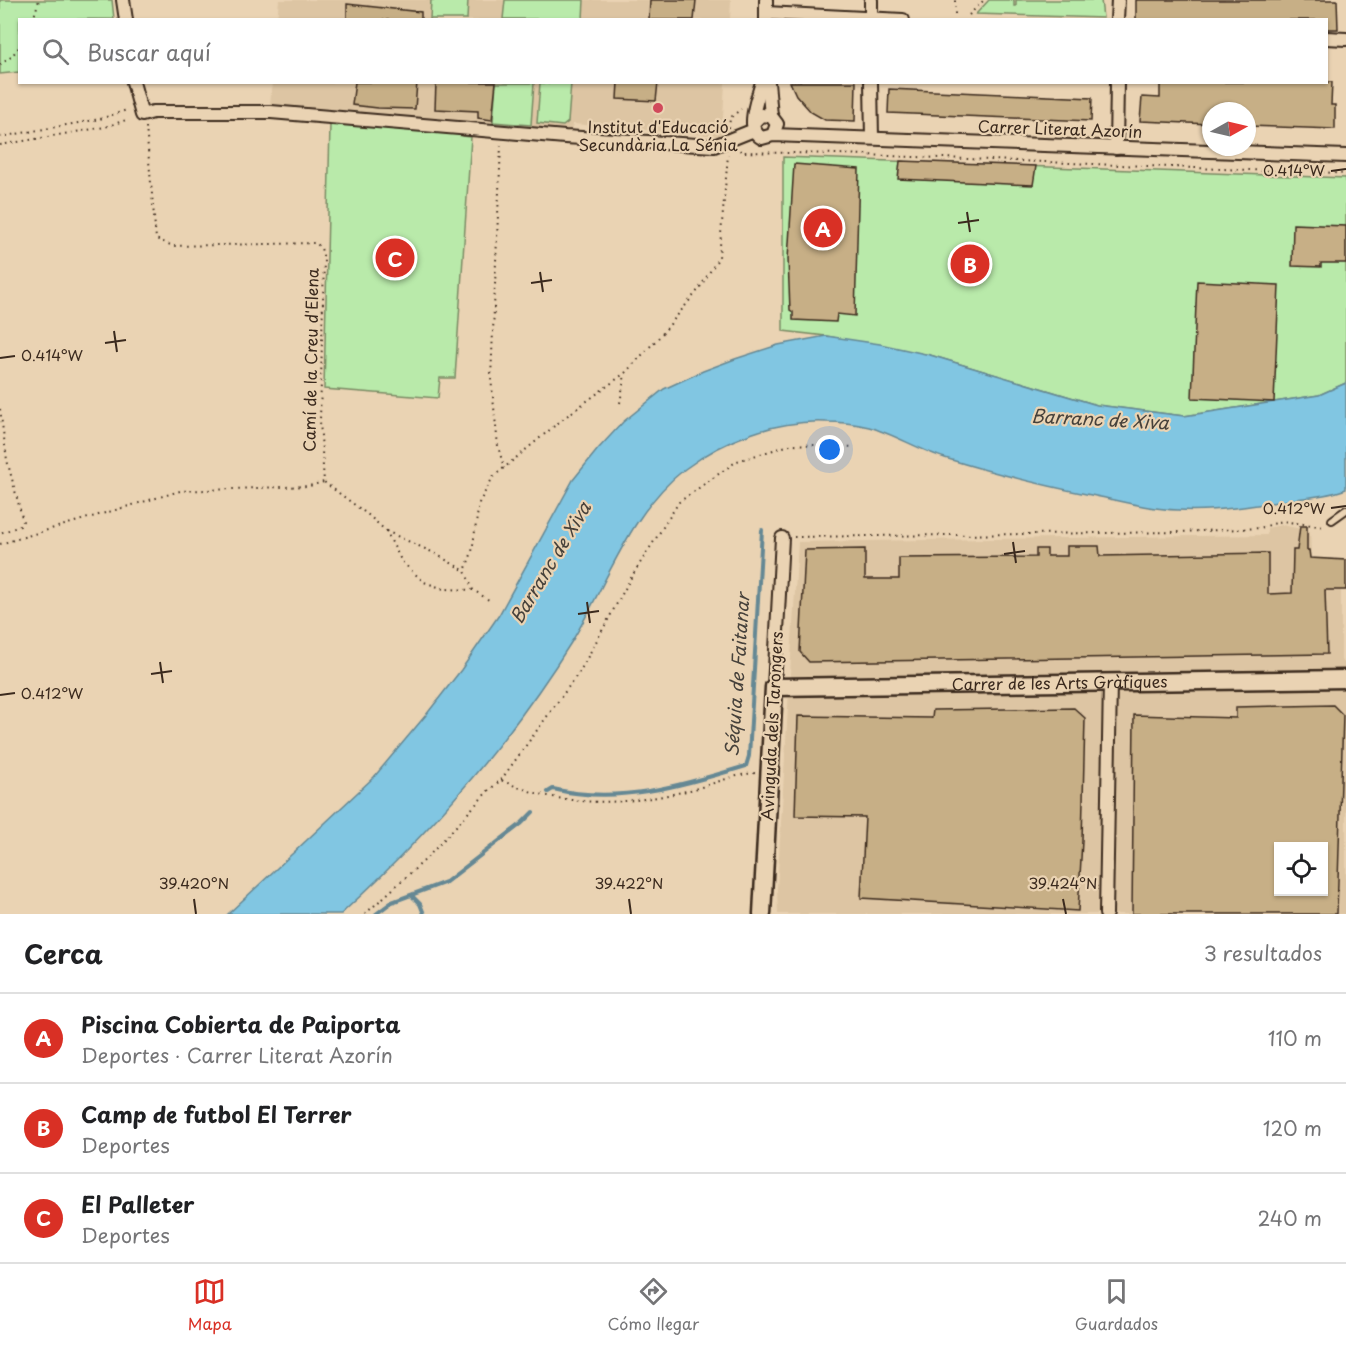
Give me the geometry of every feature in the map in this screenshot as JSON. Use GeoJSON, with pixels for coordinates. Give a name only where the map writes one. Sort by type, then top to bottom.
{"type":"FeatureCollection","features":[{"type":"Feature","properties":{"kind":"street"},"geometry":{"type":"LineString","coordinates":[[123,0],[126,18]]}},
{"type":"Feature","properties":{"kind":"street"},"geometry":{"type":"LineString","coordinates":[[766,0],[766,16],[836,18]]}},
{"type":"Feature","properties":{"kind":"street"},"geometry":{"type":"LineString","coordinates":[[871,0],[871,18]]}},
{"type":"Feature","properties":{"kind":"street"},"geometry":{"type":"LineString","coordinates":[[1117,18],[1118,0]]}},
{"type":"Feature","properties":{"kind":"street"},"geometry":{"type":"LineString","coordinates":[[1328,38],[1346,39]]}},
{"type":"Feature","properties":{"kind":"street"},"geometry":{"type":"LineString","coordinates":[[133,84],[136,112],[271,112],[714,146],[729,141],[754,127],[760,115],[771,116]]}},
{"type":"Feature","properties":{"kind":"street"},"geometry":{"type":"LineString","coordinates":[[761,84],[754,112],[754,127],[762,138],[773,135],[777,124],[771,116],[768,84]]}},
{"type":"Feature","properties":{"kind":"street"},"geometry":{"type":"LineString","coordinates":[[871,84],[872,138]]}},
{"type":"Feature","properties":{"kind":"street"},"geometry":{"type":"LineString","coordinates":[[1116,148],[1117,84]]}},
{"type":"Feature","properties":{"kind":"street","name":"Carrer Literat Azorín"},"geometry":{"type":"LineString","coordinates":[[773,135],[1346,156]]}},
{"type":"Feature","properties":{"kind":"street","name":"Avinguda dels Tarongers"},"geometry":{"type":"LineString","coordinates":[[762,914],[782,538]]}},
{"type":"Feature","properties":{"kind":"street","name":"Carrer de les Arts Gràfiques"},"geometry":{"type":"LineString","coordinates":[[774,687],[1346,679]]}},
{"type":"Feature","properties":{"kind":"street"},"geometry":{"type":"LineString","coordinates":[[1106,914],[1110,682]]}},
{"type":"Feature","properties":{"kind":"street"},"geometry":{"type":"LineString","coordinates":[[762,914],[773,914]]}},
{"type":"Feature","properties":{"kind":"lane"},"geometry":{"type":"LineString","coordinates":[[1332,520],[1346,510]]}},
{"type":"Feature","properties":{"kind":"path"},"geometry":{"type":"LineString","coordinates":[[34,18],[39,0]]}},
{"type":"Feature","properties":{"kind":"path"},"geometry":{"type":"LineString","coordinates":[[955,0],[955,14]]}},
{"type":"Feature","properties":{"kind":"path"},"geometry":{"type":"LineString","coordinates":[[969,15],[984,0]]}},
{"type":"Feature","properties":{"kind":"path"},"geometry":{"type":"LineString","coordinates":[[0,65],[18,48]]}},
{"type":"Feature","properties":{"kind":"path"},"geometry":{"type":"LineString","coordinates":[[0,137],[136,112]]}},
{"type":"Feature","properties":{"kind":"path"},"geometry":{"type":"LineString","coordinates":[[0,145],[105,127],[136,112]]}},
{"type":"Feature","properties":{"kind":"path","name":"Camí de la Creu d'Elena"},"geometry":{"type":"LineString","coordinates":[[136,112],[146,123],[156,239],[173,246],[316,243],[321,248],[324,259],[320,421],[324,482]]}},
{"type":"Feature","properties":{"kind":"path"},"geometry":{"type":"LineString","coordinates":[[501,131],[491,378],[498,446],[504,468]]}},
{"type":"Feature","properties":{"kind":"path"},"geometry":{"type":"LineString","coordinates":[[465,571],[472,552],[479,504],[493,477],[564,418],[626,373],[692,298],[719,257],[729,141]]}},
{"type":"Feature","properties":{"kind":"path"},"geometry":{"type":"LineString","coordinates":[[789,153],[1299,172],[1304,167],[1317,167],[1322,172],[1346,174]]}},
{"type":"Feature","properties":{"kind":"path"},"geometry":{"type":"LineString","coordinates":[[620,403],[626,373]]}},
{"type":"Feature","properties":{"kind":"path"},"geometry":{"type":"LineString","coordinates":[[0,409],[7,460],[23,521],[20,526],[0,532]]}},
{"type":"Feature","properties":{"kind":"path"},"geometry":{"type":"LineString","coordinates":[[365,914],[426,859],[488,791],[501,780],[580,671],[632,576],[679,502],[737,461],[793,444],[853,447]]}},
{"type":"Feature","properties":{"kind":"path"},"geometry":{"type":"LineString","coordinates":[[0,544],[180,491],[309,486],[324,482],[386,531],[434,553],[465,571],[473,590]]}},
{"type":"Feature","properties":{"kind":"path"},"geometry":{"type":"LineString","coordinates":[[782,538],[1181,532],[1260,528],[1282,521],[1326,527],[1332,520]]}},
{"type":"Feature","properties":{"kind":"path"},"geometry":{"type":"LineString","coordinates":[[386,531],[402,562],[424,582],[444,589],[473,590],[489,600]]}},
{"type":"Feature","properties":{"kind":"path"},"geometry":{"type":"LineString","coordinates":[[501,780],[519,788],[573,802],[613,802],[681,792],[751,773],[770,772]]}},
{"type":"Feature","properties":{"kind":"shaded area"},"geometry":{"type":"Polygon","coordinates":[[[279,0],[731,0],[730,18],[277,18],[279,0]]]}},
{"type":"Feature","properties":{"kind":"shaded area"},"geometry":{"type":"Polygon","coordinates":[[[272,84],[725,84],[722,133],[718,136],[573,124],[571,130],[270,105],[272,84]]]}},
{"type":"Feature","properties":{"kind":"shaded area"},"geometry":{"type":"Polygon","coordinates":[[[1282,525],[1310,531],[1311,558],[1341,590],[1341,660],[1346,664],[1346,914],[778,914],[777,889],[798,542],[1267,535],[1267,528],[1282,525]]]}},
{"type":"Feature","properties":{"kind":"green space"},"geometry":{"type":"Polygon","coordinates":[[[0,0],[112,0],[114,18],[18,18],[18,72],[0,74],[0,0]]]}},
{"type":"Feature","properties":{"kind":"green space"},"geometry":{"type":"Polygon","coordinates":[[[431,0],[468,0],[467,18],[430,18],[431,0]]]}},
{"type":"Feature","properties":{"kind":"green space"},"geometry":{"type":"Polygon","coordinates":[[[505,0],[584,0],[583,18],[503,18],[505,0]]]}},
{"type":"Feature","properties":{"kind":"green space"},"geometry":{"type":"Polygon","coordinates":[[[989,0],[1014,0],[1014,6],[1016,6],[1016,0],[1101,0],[1103,18],[976,14],[989,0]]]}},
{"type":"Feature","properties":{"kind":"green space"},"geometry":{"type":"Polygon","coordinates":[[[496,84],[534,84],[531,125],[493,122],[496,84]]]}},
{"type":"Feature","properties":{"kind":"green space"},"geometry":{"type":"Polygon","coordinates":[[[540,84],[571,84],[568,122],[563,126],[537,123],[540,84]]]}},
{"type":"Feature","properties":{"kind":"green space"},"geometry":{"type":"Polygon","coordinates":[[[341,122],[461,132],[463,136],[471,137],[455,378],[440,378],[438,398],[324,389],[330,125],[337,126],[341,122]]]}},
{"type":"Feature","properties":{"kind":"green space"},"geometry":{"type":"Polygon","coordinates":[[[783,157],[1346,178],[1346,383],[1319,395],[1184,416],[1097,405],[930,355],[826,336],[783,331],[783,157]]]}},
{"type":"Feature","properties":{"kind":"water","name":"Barranc de Xiva"},"geometry":{"type":"Polygon","coordinates":[[[826,336],[880,344],[930,355],[1097,405],[1184,416],[1319,395],[1346,383],[1346,489],[1319,496],[1234,508],[1167,509],[1073,491],[981,469],[935,455],[864,426],[836,422],[788,424],[734,440],[700,458],[685,469],[649,506],[621,549],[572,641],[494,751],[406,852],[341,914],[228,914],[374,777],[426,715],[499,615],[573,480],[623,422],[664,389],[703,371],[778,345],[826,336]]]}},
{"type":"Feature","properties":{"kind":"building"},"geometry":{"type":"Polygon","coordinates":[[[650,0],[696,0],[694,18],[649,18],[650,0]]]}},
{"type":"Feature","properties":{"kind":"building"},"geometry":{"type":"Polygon","coordinates":[[[1136,0],[1337,0],[1338,29],[1328,29],[1328,18],[1136,18],[1136,0]]]}},
{"type":"Feature","properties":{"kind":"building"},"geometry":{"type":"Polygon","coordinates":[[[347,4],[421,12],[421,18],[347,18],[347,4]]]}},
{"type":"Feature","properties":{"kind":"building"},"geometry":{"type":"Polygon","coordinates":[[[1332,82],[1331,105],[1335,105],[1335,129],[1256,126],[1256,102],[1202,102],[1202,124],[1140,121],[1142,97],[1160,98],[1160,84],[1328,84],[1332,82]]]}},
{"type":"Feature","properties":{"kind":"building"},"geometry":{"type":"Polygon","coordinates":[[[355,84],[417,84],[415,109],[352,105],[355,84]]]}},
{"type":"Feature","properties":{"kind":"building"},"geometry":{"type":"Polygon","coordinates":[[[436,84],[496,84],[492,120],[478,118],[478,111],[435,109],[436,84]]]}},
{"type":"Feature","properties":{"kind":"building"},"geometry":{"type":"Polygon","coordinates":[[[618,84],[658,84],[656,101],[617,99],[618,84]]]}},
{"type":"Feature","properties":{"kind":"building"},"geometry":{"type":"Polygon","coordinates":[[[791,84],[856,84],[855,121],[825,120],[811,112],[796,95],[791,84]]]}},
{"type":"Feature","properties":{"kind":"building"},"geometry":{"type":"Polygon","coordinates":[[[889,89],[1092,98],[1091,121],[888,113],[889,89]]]}},
{"type":"Feature","properties":{"kind":"building"},"geometry":{"type":"Polygon","coordinates":[[[900,161],[1036,166],[1033,185],[898,179],[900,161]]]}},
{"type":"Feature","properties":{"kind":"building"},"geometry":{"type":"Polygon","coordinates":[[[794,164],[859,169],[855,316],[837,314],[836,322],[793,320],[793,312],[790,310],[788,259],[794,164]]]}},
{"type":"Feature","properties":{"kind":"building"},"geometry":{"type":"Polygon","coordinates":[[[1293,224],[1346,226],[1346,263],[1321,263],[1321,267],[1292,266],[1293,224]]]}},
{"type":"Feature","properties":{"kind":"building"},"geometry":{"type":"Polygon","coordinates":[[[1197,281],[1279,285],[1274,402],[1192,398],[1197,281]]]}},
{"type":"Feature","properties":{"kind":"building"},"geometry":{"type":"Polygon","coordinates":[[[1300,526],[1307,526],[1307,550],[1309,550],[1310,558],[1346,560],[1346,590],[1325,590],[1327,654],[809,662],[800,652],[805,550],[865,549],[865,579],[899,579],[899,558],[1036,557],[1036,549],[1047,549],[1047,556],[1067,556],[1067,546],[1099,546],[1100,556],[1268,553],[1268,594],[1292,593],[1293,550],[1297,550],[1300,526]]]}},
{"type":"Feature","properties":{"kind":"building"},"geometry":{"type":"Polygon","coordinates":[[[1333,705],[1343,715],[1337,914],[1132,914],[1134,715],[1236,718],[1236,707],[1333,705]]]}},
{"type":"Feature","properties":{"kind":"building"},"geometry":{"type":"Polygon","coordinates":[[[1074,708],[1085,718],[1078,911],[861,898],[865,817],[795,816],[798,716],[932,718],[933,710],[1074,708]]]}},
{"type":"Feature","properties":{"kind":"waterway","name":"Séquia de Faitanar"},"geometry":{"type":"LineString","coordinates":[[548,792],[553,789],[602,795],[651,791],[746,766],[749,756],[762,530]]}},
{"type":"Feature","properties":{"kind":"waterway","name":"Séquia de Faitanar"},"geometry":{"type":"LineString","coordinates":[[376,914],[392,902],[446,882],[521,824],[533,812]]}},
{"type":"Feature","properties":{"kind":"waterway"},"geometry":{"type":"LineString","coordinates":[[412,896],[420,904],[424,914]]}},
{"type":"Feature","properties":{"kind":"place","name":"Institut d'Educació Secundària La Sénia"},"geometry":{"type":"Point","coordinates":[658,108]}},
{"type":"Feature","properties":{"kind":"place","name":"Piscina Cobierta de Paiporta"},"geometry":{"type":"Point","coordinates":[823,228]}},
{"type":"Feature","properties":{"kind":"place","name":"El Palleter"},"geometry":{"type":"Point","coordinates":[395,258]}},
{"type":"Feature","properties":{"kind":"place","name":"Camp de futbol El Terrer"},"geometry":{"type":"Point","coordinates":[970,264]}}]}
